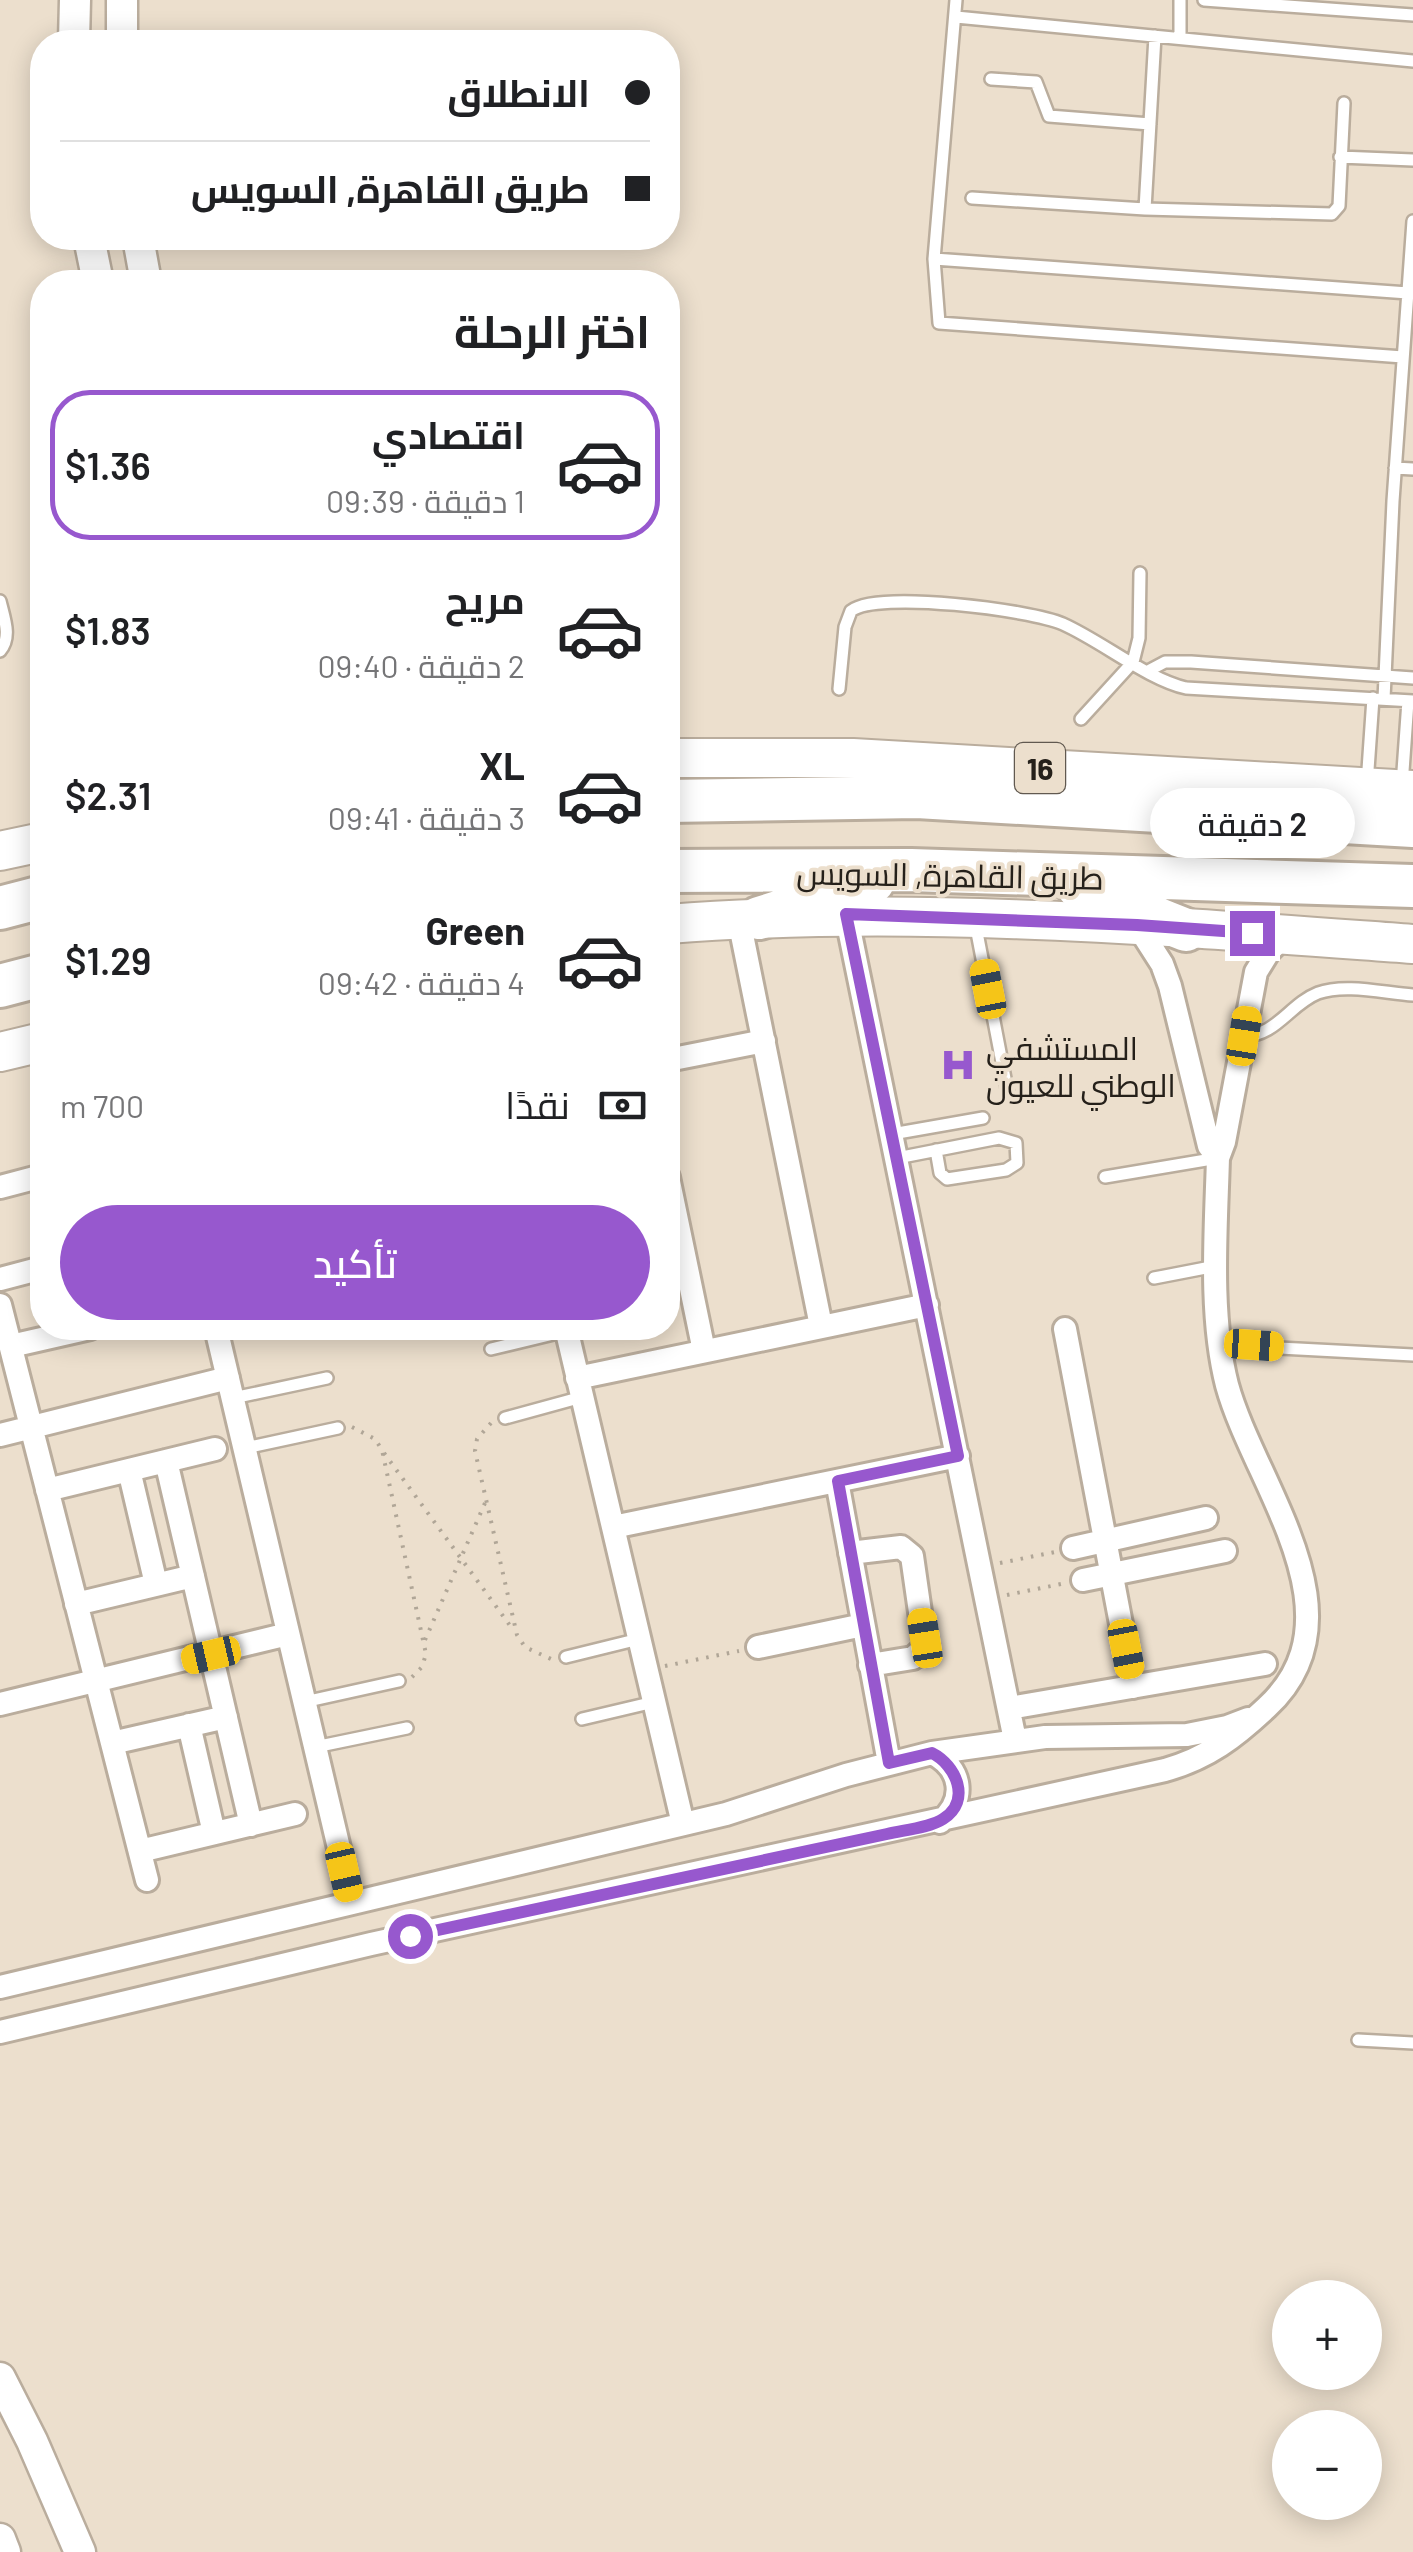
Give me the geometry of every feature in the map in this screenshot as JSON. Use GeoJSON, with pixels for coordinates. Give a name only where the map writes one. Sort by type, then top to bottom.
{"type":"FeatureCollection","features":[{"type":"Feature","properties":{"kind":"highway","name":"16"},"geometry":{"type":"LineString","coordinates":[[680,800],[917,796],[1399,798]]}},
{"type":"Feature","properties":{"kind":"highway","name":"طريق القاهرة, السويس"},"geometry":{"type":"LineString","coordinates":[[680,871],[912,870],[1413,886]]}},
{"type":"Feature","properties":{"kind":"highway"},"geometry":{"type":"LineString","coordinates":[[749,919],[912,870]]}},
{"type":"Feature","properties":{"kind":"highway"},"geometry":{"type":"LineString","coordinates":[[1050,875],[1186,930]]}},
{"type":"Feature","properties":{"kind":"highway"},"geometry":{"type":"LineString","coordinates":[[0,908],[30,900]]}},
{"type":"Feature","properties":{"kind":"highway"},"geometry":{"type":"LineString","coordinates":[[0,986],[30,978]]}},
{"type":"Feature","properties":{"kind":"main road","name":"16"},"geometry":{"type":"LineString","coordinates":[[680,758],[853,758],[1399,798]]}},
{"type":"Feature","properties":{"kind":"main road"},"geometry":{"type":"LineString","coordinates":[[0,851],[30,845]]}},
{"type":"Feature","properties":{"kind":"main road","name":"طريق القاهرة, السويس"},"geometry":{"type":"LineString","coordinates":[[680,923],[846,914],[1137,925],[1413,944]]}},
{"type":"Feature","properties":{"kind":"main road"},"geometry":{"type":"LineString","coordinates":[[0,1052],[30,1045]]}},
{"type":"Feature","properties":{"kind":"street"},"geometry":{"type":"LineString","coordinates":[[74,30],[75,0]]}},
{"type":"Feature","properties":{"kind":"street"},"geometry":{"type":"LineString","coordinates":[[122,0],[122,30]]}},
{"type":"Feature","properties":{"kind":"street"},"geometry":{"type":"LineString","coordinates":[[846,914],[1016,1740]]}},
{"type":"Feature","properties":{"kind":"street"},"geometry":{"type":"LineString","coordinates":[[749,919],[764,1041],[821,1326]]}},
{"type":"Feature","properties":{"kind":"street"},"geometry":{"type":"LineString","coordinates":[[1137,925],[1162,964],[1170,986],[1209,1146],[1218,1158]]}},
{"type":"Feature","properties":{"kind":"street"},"geometry":{"type":"LineString","coordinates":[[0,2032],[371,1944],[1182,1766],[1227,1744],[1278,1698],[1294,1672],[1304,1644],[1306,1593],[1296,1551],[1227,1385],[1220,1345],[1216,1266],[1218,1158],[1256,972],[1268,950],[1285,934]]}},
{"type":"Feature","properties":{"kind":"street"},"geometry":{"type":"LineString","coordinates":[[680,1058],[764,1041]]}},
{"type":"Feature","properties":{"kind":"street"},"geometry":{"type":"LineString","coordinates":[[0,1187],[30,1179]]}},
{"type":"Feature","properties":{"kind":"street"},"geometry":{"type":"LineString","coordinates":[[680,1235],[704,1351]]}},
{"type":"Feature","properties":{"kind":"street"},"geometry":{"type":"LineString","coordinates":[[0,1278],[30,1271]]}},
{"type":"Feature","properties":{"kind":"street"},"geometry":{"type":"LineString","coordinates":[[0,1305],[10,1346],[11,1398],[31,1428],[147,1880]]}},
{"type":"Feature","properties":{"kind":"street"},"geometry":{"type":"LineString","coordinates":[[580,1388],[704,1351],[927,1305]]}},
{"type":"Feature","properties":{"kind":"street"},"geometry":{"type":"LineString","coordinates":[[1066,1329],[1133,1686]]}},
{"type":"Feature","properties":{"kind":"street"},"geometry":{"type":"LineString","coordinates":[[10,1346],[37,1340]]}},
{"type":"Feature","properties":{"kind":"street"},"geometry":{"type":"LineString","coordinates":[[219,1340],[352,1903]]}},
{"type":"Feature","properties":{"kind":"street"},"geometry":{"type":"LineString","coordinates":[[569,1340],[683,1824]]}},
{"type":"Feature","properties":{"kind":"street"},"geometry":{"type":"LineString","coordinates":[[0,1435],[230,1388]]}},
{"type":"Feature","properties":{"kind":"street"},"geometry":{"type":"LineString","coordinates":[[47,1490],[215,1449]]}},
{"type":"Feature","properties":{"kind":"street"},"geometry":{"type":"LineString","coordinates":[[612,1527],[958,1456]]}},
{"type":"Feature","properties":{"kind":"street"},"geometry":{"type":"LineString","coordinates":[[166,1462],[251,1825]]}},
{"type":"Feature","properties":{"kind":"street"},"geometry":{"type":"LineString","coordinates":[[129,1470],[156,1584]]}},
{"type":"Feature","properties":{"kind":"street"},"geometry":{"type":"LineString","coordinates":[[838,1481],[889,1763]]}},
{"type":"Feature","properties":{"kind":"street"},"geometry":{"type":"LineString","coordinates":[[1073,1548],[1206,1518]]}},
{"type":"Feature","properties":{"kind":"street"},"geometry":{"type":"LineString","coordinates":[[1149,1531],[1156,1565]]}},
{"type":"Feature","properties":{"kind":"street"},"geometry":{"type":"LineString","coordinates":[[850,1554],[901,1548],[912,1556],[924,1647],[912,1658],[870,1665]]}},
{"type":"Feature","properties":{"kind":"street"},"geometry":{"type":"LineString","coordinates":[[1082,1580],[1225,1551]]}},
{"type":"Feature","properties":{"kind":"street"},"geometry":{"type":"LineString","coordinates":[[76,1604],[193,1576]]}},
{"type":"Feature","properties":{"kind":"street"},"geometry":{"type":"LineString","coordinates":[[758,1647],[863,1625]]}},
{"type":"Feature","properties":{"kind":"street"},"geometry":{"type":"LineString","coordinates":[[0,1704],[288,1634]]}},
{"type":"Feature","properties":{"kind":"street"},"geometry":{"type":"LineString","coordinates":[[1009,1708],[1265,1664]]}},
{"type":"Feature","properties":{"kind":"street"},"geometry":{"type":"LineString","coordinates":[[2,1980],[352,1903],[683,1824],[932,1753],[1016,1740],[1106,1734],[1197,1734],[1227,1727],[1264,1710]]}},
{"type":"Feature","properties":{"kind":"street"},"geometry":{"type":"LineString","coordinates":[[112,1744],[226,1717]]}},
{"type":"Feature","properties":{"kind":"street"},"geometry":{"type":"LineString","coordinates":[[189,1725],[214,1833]]}},
{"type":"Feature","properties":{"kind":"street"},"geometry":{"type":"LineString","coordinates":[[932,1753],[950,1765],[958,1785],[955,1806],[940,1822]]}},
{"type":"Feature","properties":{"kind":"street"},"geometry":{"type":"LineString","coordinates":[[140,1851],[295,1814]]}},
{"type":"Feature","properties":{"kind":"street"},"geometry":{"type":"LineString","coordinates":[[0,2378],[48,2475],[80,2552]]}},
{"type":"Feature","properties":{"kind":"street"},"geometry":{"type":"LineString","coordinates":[[0,2538],[5,2552]]}},
{"type":"Feature","properties":{"kind":"lane"},"geometry":{"type":"LineString","coordinates":[[956,0],[934,259],[939,323],[1403,357]]}},
{"type":"Feature","properties":{"kind":"lane"},"geometry":{"type":"LineString","coordinates":[[1180,0],[1180,38]]}},
{"type":"Feature","properties":{"kind":"lane"},"geometry":{"type":"LineString","coordinates":[[1204,0],[1413,14]]}},
{"type":"Feature","properties":{"kind":"lane"},"geometry":{"type":"LineString","coordinates":[[956,17],[1413,61]]}},
{"type":"Feature","properties":{"kind":"lane"},"geometry":{"type":"LineString","coordinates":[[1146,209],[1155,36]]}},
{"type":"Feature","properties":{"kind":"lane"},"geometry":{"type":"LineString","coordinates":[[991,78],[1036,82],[1049,116],[1150,124]]}},
{"type":"Feature","properties":{"kind":"lane"},"geometry":{"type":"LineString","coordinates":[[972,198],[1146,209],[1332,214],[1339,206],[1344,103]]}},
{"type":"Feature","properties":{"kind":"lane"},"geometry":{"type":"LineString","coordinates":[[1340,157],[1413,160]]}},
{"type":"Feature","properties":{"kind":"lane"},"geometry":{"type":"LineString","coordinates":[[1399,798],[1379,699],[1385,676],[1395,468],[1406,404],[1403,357],[1413,221]]}},
{"type":"Feature","properties":{"kind":"lane"},"geometry":{"type":"LineString","coordinates":[[934,259],[1410,285]]}},
{"type":"Feature","properties":{"kind":"lane"},"geometry":{"type":"LineString","coordinates":[[1395,468],[1413,468]]}},
{"type":"Feature","properties":{"kind":"lane"},"geometry":{"type":"LineString","coordinates":[[1081,718],[1133,662],[1139,638],[1140,573]]}},
{"type":"Feature","properties":{"kind":"lane"},"geometry":{"type":"LineString","coordinates":[[839,688],[845,627],[851,611],[868,602],[898,600],[1003,610],[1058,622],[1164,683],[1186,688],[1410,701],[1399,798]]}},
{"type":"Feature","properties":{"kind":"lane"},"geometry":{"type":"LineString","coordinates":[[0,601],[7,634],[0,651]]}},
{"type":"Feature","properties":{"kind":"lane"},"geometry":{"type":"LineString","coordinates":[[1148,671],[1166,662],[1191,662],[1413,678]]}},
{"type":"Feature","properties":{"kind":"lane"},"geometry":{"type":"LineString","coordinates":[[975,918],[1008,1094]]}},
{"type":"Feature","properties":{"kind":"lane"},"geometry":{"type":"LineString","coordinates":[[1244,1036],[1266,1031],[1318,993],[1332,990],[1413,995]]}},
{"type":"Feature","properties":{"kind":"lane"},"geometry":{"type":"LineString","coordinates":[[892,1134],[983,1118]]}},
{"type":"Feature","properties":{"kind":"lane"},"geometry":{"type":"LineString","coordinates":[[898,1158],[936,1150],[1005,1138],[1016,1143],[1019,1157],[1006,1170],[947,1179],[940,1173],[936,1150]]}},
{"type":"Feature","properties":{"kind":"lane"},"geometry":{"type":"LineString","coordinates":[[1105,1177],[1218,1158]]}},
{"type":"Feature","properties":{"kind":"lane"},"geometry":{"type":"LineString","coordinates":[[1154,1278],[1216,1266]]}},
{"type":"Feature","properties":{"kind":"lane"},"geometry":{"type":"LineString","coordinates":[[491,1349],[525,1340]]}},
{"type":"Feature","properties":{"kind":"lane"},"geometry":{"type":"LineString","coordinates":[[1220,1345],[1413,1355]]}},
{"type":"Feature","properties":{"kind":"lane"},"geometry":{"type":"LineString","coordinates":[[230,1388],[326,1378]]}},
{"type":"Feature","properties":{"kind":"lane"},"geometry":{"type":"LineString","coordinates":[[504,1418],[580,1388]]}},
{"type":"Feature","properties":{"kind":"lane"},"geometry":{"type":"LineString","coordinates":[[244,1448],[338,1428]]}},
{"type":"Feature","properties":{"kind":"lane"},"geometry":{"type":"LineString","coordinates":[[566,1656],[639,1639]]}},
{"type":"Feature","properties":{"kind":"lane"},"geometry":{"type":"LineString","coordinates":[[304,1702],[399,1682]]}},
{"type":"Feature","properties":{"kind":"lane"},"geometry":{"type":"LineString","coordinates":[[582,1720],[654,1702]]}},
{"type":"Feature","properties":{"kind":"lane"},"geometry":{"type":"LineString","coordinates":[[315,1747],[407,1728]]}},
{"type":"Feature","properties":{"kind":"lane"},"geometry":{"type":"LineString","coordinates":[[1358,2040],[1413,2044]]}},
{"type":"Feature","properties":{"kind":"path"},"geometry":{"type":"LineString","coordinates":[[504,1418],[493,1422],[477,1440],[475,1452],[517,1635]]}},
{"type":"Feature","properties":{"kind":"path"},"geometry":{"type":"LineString","coordinates":[[338,1428],[364,1431],[375,1439],[525,1647],[537,1655],[566,1656]]}},
{"type":"Feature","properties":{"kind":"path"},"geometry":{"type":"LineString","coordinates":[[382,1450],[426,1654],[422,1667],[399,1682]]}},
{"type":"Feature","properties":{"kind":"path"},"geometry":{"type":"LineString","coordinates":[[424,1640],[486,1500]]}},
{"type":"Feature","properties":{"kind":"path"},"geometry":{"type":"LineString","coordinates":[[981,1567],[1073,1548]]}},
{"type":"Feature","properties":{"kind":"path"},"geometry":{"type":"LineString","coordinates":[[988,1599],[1082,1580]]}},
{"type":"Feature","properties":{"kind":"path"},"geometry":{"type":"LineString","coordinates":[[646,1670],[758,1647]]}},
{"type":"Feature","properties":{"kind":"place","name":"المستشفي الوطني للعيون"},"geometry":{"type":"Point","coordinates":[958,1065]}},
{"type":"Feature","properties":{"kind":"route"},"geometry":{"type":"LineString","coordinates":[[410,1936],[887,1834],[940,1822],[949,1815],[955,1806],[958,1785],[956,1774],[942,1758],[932,1753],[889,1763],[838,1481],[958,1456],[846,914],[1252,933]]}}]}
